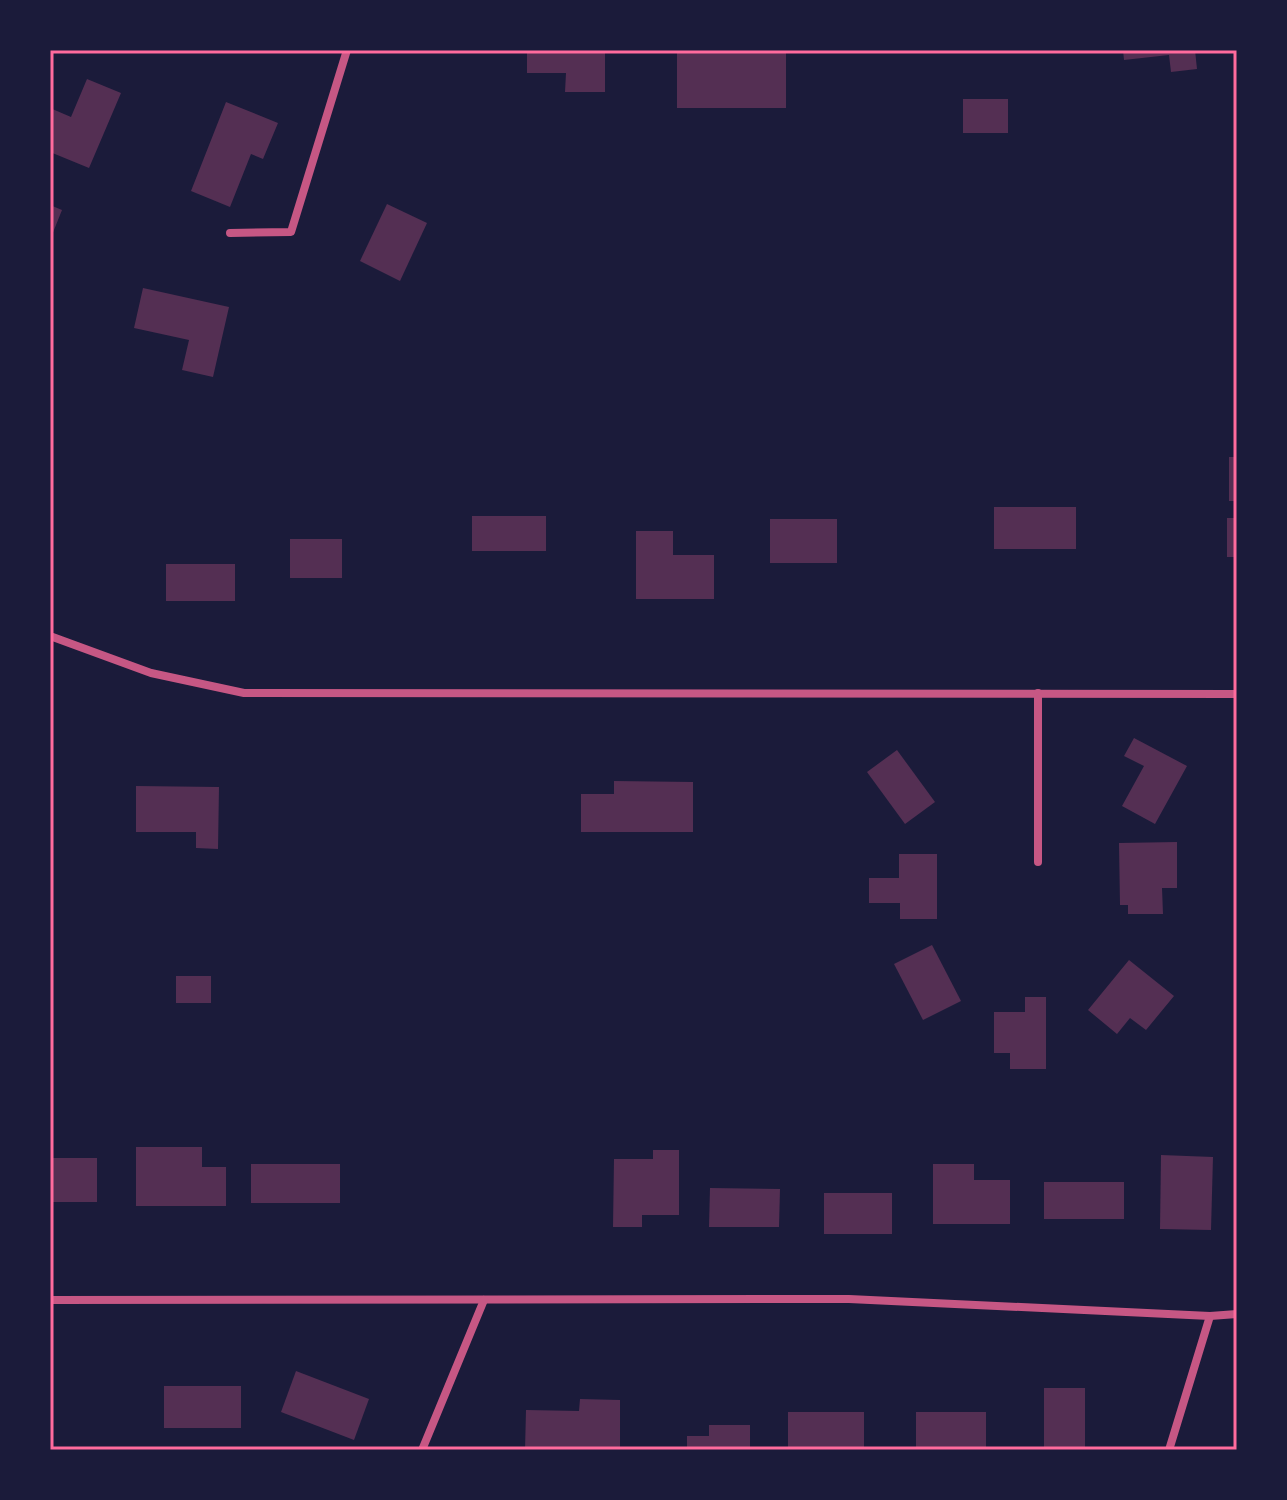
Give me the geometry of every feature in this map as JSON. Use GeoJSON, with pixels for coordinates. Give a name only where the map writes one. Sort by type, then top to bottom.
{"type":"FeatureCollection","features":[{"type":"Feature","properties":{"kind":"street"},"geometry":{"type":"LineString","coordinates":[[230,233],[291,232],[347,50]]}},
{"type":"Feature","properties":{"kind":"street"},"geometry":{"type":"LineString","coordinates":[[50,636],[151,673],[244,693],[1237,694]]}},
{"type":"Feature","properties":{"kind":"street"},"geometry":{"type":"LineString","coordinates":[[1038,693],[1038,862]]}},
{"type":"Feature","properties":{"kind":"street"},"geometry":{"type":"LineString","coordinates":[[50,1300],[849,1299],[1210,1316],[1237,1314]]}},
{"type":"Feature","properties":{"kind":"street"},"geometry":{"type":"LineString","coordinates":[[422,1450],[484,1300]]}},
{"type":"Feature","properties":{"kind":"street"},"geometry":{"type":"LineString","coordinates":[[1169,1450],[1210,1316]]}},
{"type":"Feature","properties":{"kind":"building"},"geometry":{"type":"Polygon","coordinates":[[[527,50],[605,50],[605,92],[565,92],[566,73],[527,73],[527,50]]]}},
{"type":"Feature","properties":{"kind":"building"},"geometry":{"type":"Polygon","coordinates":[[[677,50],[786,50],[786,108],[677,108],[677,50]]]}},
{"type":"Feature","properties":{"kind":"building"},"geometry":{"type":"Polygon","coordinates":[[[1123,50],[1195,50],[1197,69],[1171,72],[1169,55],[1124,60],[1123,50]]]}},
{"type":"Feature","properties":{"kind":"building"},"geometry":{"type":"Polygon","coordinates":[[[87,79],[121,93],[89,168],[50,152],[50,108],[71,117],[87,79]]]}},
{"type":"Feature","properties":{"kind":"building"},"geometry":{"type":"Polygon","coordinates":[[[963,99],[1008,99],[1008,133],[963,133],[963,99]]]}},
{"type":"Feature","properties":{"kind":"building"},"geometry":{"type":"Polygon","coordinates":[[[226,102],[278,123],[263,159],[251,154],[230,207],[191,191],[226,102]]]}},
{"type":"Feature","properties":{"kind":"building"},"geometry":{"type":"Polygon","coordinates":[[[387,204],[427,223],[400,281],[360,261],[387,204]]]}},
{"type":"Feature","properties":{"kind":"building"},"geometry":{"type":"Polygon","coordinates":[[[50,205],[62,210],[50,240],[50,205]]]}},
{"type":"Feature","properties":{"kind":"building"},"geometry":{"type":"Polygon","coordinates":[[[143,288],[229,307],[213,377],[182,370],[189,340],[134,328],[143,288]]]}},
{"type":"Feature","properties":{"kind":"building"},"geometry":{"type":"Polygon","coordinates":[[[1229,457],[1237,457],[1237,501],[1229,501],[1229,457]]]}},
{"type":"Feature","properties":{"kind":"building"},"geometry":{"type":"Polygon","coordinates":[[[994,507],[1076,507],[1076,549],[994,549],[994,507]]]}},
{"type":"Feature","properties":{"kind":"building"},"geometry":{"type":"Polygon","coordinates":[[[472,516],[546,516],[546,551],[472,551],[472,516]]]}},
{"type":"Feature","properties":{"kind":"building"},"geometry":{"type":"Polygon","coordinates":[[[1227,518],[1237,518],[1237,557],[1227,557],[1227,518]]]}},
{"type":"Feature","properties":{"kind":"building"},"geometry":{"type":"Polygon","coordinates":[[[770,519],[837,519],[837,563],[770,563],[770,519]]]}},
{"type":"Feature","properties":{"kind":"building"},"geometry":{"type":"Polygon","coordinates":[[[636,531],[673,531],[673,555],[714,555],[714,599],[636,599],[636,531]]]}},
{"type":"Feature","properties":{"kind":"building"},"geometry":{"type":"Polygon","coordinates":[[[290,539],[342,539],[342,578],[290,578],[290,539]]]}},
{"type":"Feature","properties":{"kind":"building"},"geometry":{"type":"Polygon","coordinates":[[[166,564],[235,564],[235,601],[166,601],[166,564]]]}},
{"type":"Feature","properties":{"kind":"building"},"geometry":{"type":"Polygon","coordinates":[[[1134,738],[1187,766],[1155,824],[1122,806],[1144,766],[1124,756],[1134,738]]]}},
{"type":"Feature","properties":{"kind":"building"},"geometry":{"type":"Polygon","coordinates":[[[897,750],[935,802],[905,824],[867,772],[897,750]]]}},
{"type":"Feature","properties":{"kind":"building"},"geometry":{"type":"Polygon","coordinates":[[[614,781],[693,782],[693,832],[581,832],[581,794],[614,794],[614,781]]]}},
{"type":"Feature","properties":{"kind":"building"},"geometry":{"type":"Polygon","coordinates":[[[136,786],[219,787],[218,849],[196,848],[196,832],[136,832],[136,786]]]}},
{"type":"Feature","properties":{"kind":"building"},"geometry":{"type":"Polygon","coordinates":[[[1177,842],[1177,888],[1162,888],[1163,914],[1128,914],[1128,905],[1120,905],[1119,843],[1177,842]]]}},
{"type":"Feature","properties":{"kind":"building"},"geometry":{"type":"Polygon","coordinates":[[[899,854],[937,854],[937,919],[900,919],[900,903],[869,903],[869,878],[899,878],[899,854]]]}},
{"type":"Feature","properties":{"kind":"building"},"geometry":{"type":"Polygon","coordinates":[[[932,945],[961,1001],[923,1020],[894,964],[932,945]]]}},
{"type":"Feature","properties":{"kind":"building"},"geometry":{"type":"Polygon","coordinates":[[[1129,960],[1174,996],[1146,1030],[1130,1018],[1117,1034],[1088,1010],[1129,960]]]}},
{"type":"Feature","properties":{"kind":"building"},"geometry":{"type":"Polygon","coordinates":[[[176,976],[211,976],[211,1003],[176,1003],[176,976]]]}},
{"type":"Feature","properties":{"kind":"building"},"geometry":{"type":"Polygon","coordinates":[[[1025,997],[1046,997],[1046,1069],[1010,1069],[1010,1053],[994,1053],[994,1012],[1025,1012],[1025,997]]]}},
{"type":"Feature","properties":{"kind":"building"},"geometry":{"type":"Polygon","coordinates":[[[136,1147],[202,1147],[202,1167],[226,1167],[226,1206],[136,1206],[136,1147]]]}},
{"type":"Feature","properties":{"kind":"building"},"geometry":{"type":"Polygon","coordinates":[[[653,1150],[679,1150],[679,1215],[642,1215],[642,1227],[613,1227],[614,1159],[653,1159],[653,1150]]]}},
{"type":"Feature","properties":{"kind":"building"},"geometry":{"type":"Polygon","coordinates":[[[1161,1155],[1213,1157],[1211,1230],[1160,1229],[1161,1155]]]}},
{"type":"Feature","properties":{"kind":"building"},"geometry":{"type":"Polygon","coordinates":[[[50,1158],[97,1158],[97,1202],[50,1202],[50,1158]]]}},
{"type":"Feature","properties":{"kind":"building"},"geometry":{"type":"Polygon","coordinates":[[[251,1164],[340,1164],[340,1203],[251,1203],[251,1164]]]}},
{"type":"Feature","properties":{"kind":"building"},"geometry":{"type":"Polygon","coordinates":[[[933,1164],[974,1164],[974,1180],[1010,1180],[1010,1224],[933,1224],[933,1164]]]}},
{"type":"Feature","properties":{"kind":"building"},"geometry":{"type":"Polygon","coordinates":[[[1044,1182],[1124,1182],[1124,1219],[1044,1219],[1044,1182]]]}},
{"type":"Feature","properties":{"kind":"building"},"geometry":{"type":"Polygon","coordinates":[[[710,1188],[780,1189],[779,1227],[709,1227],[710,1188]]]}},
{"type":"Feature","properties":{"kind":"building"},"geometry":{"type":"Polygon","coordinates":[[[824,1193],[892,1193],[892,1234],[824,1234],[824,1193]]]}},
{"type":"Feature","properties":{"kind":"building"},"geometry":{"type":"Polygon","coordinates":[[[296,1371],[369,1399],[354,1440],[281,1412],[296,1371]]]}},
{"type":"Feature","properties":{"kind":"building"},"geometry":{"type":"Polygon","coordinates":[[[164,1386],[241,1386],[241,1428],[164,1428],[164,1386]]]}},
{"type":"Feature","properties":{"kind":"building"},"geometry":{"type":"Polygon","coordinates":[[[1044,1388],[1085,1388],[1085,1448],[1044,1448],[1044,1388]]]}},
{"type":"Feature","properties":{"kind":"building"},"geometry":{"type":"Polygon","coordinates":[[[580,1399],[620,1400],[620,1450],[525,1450],[526,1410],[579,1411],[580,1399]]]}},
{"type":"Feature","properties":{"kind":"building"},"geometry":{"type":"Polygon","coordinates":[[[788,1412],[864,1412],[864,1450],[788,1450],[788,1412]]]}},
{"type":"Feature","properties":{"kind":"building"},"geometry":{"type":"Polygon","coordinates":[[[916,1412],[986,1412],[986,1450],[916,1450],[916,1412]]]}},
{"type":"Feature","properties":{"kind":"building"},"geometry":{"type":"Polygon","coordinates":[[[709,1425],[750,1425],[750,1450],[687,1450],[687,1436],[709,1436],[709,1425]]]}}]}
